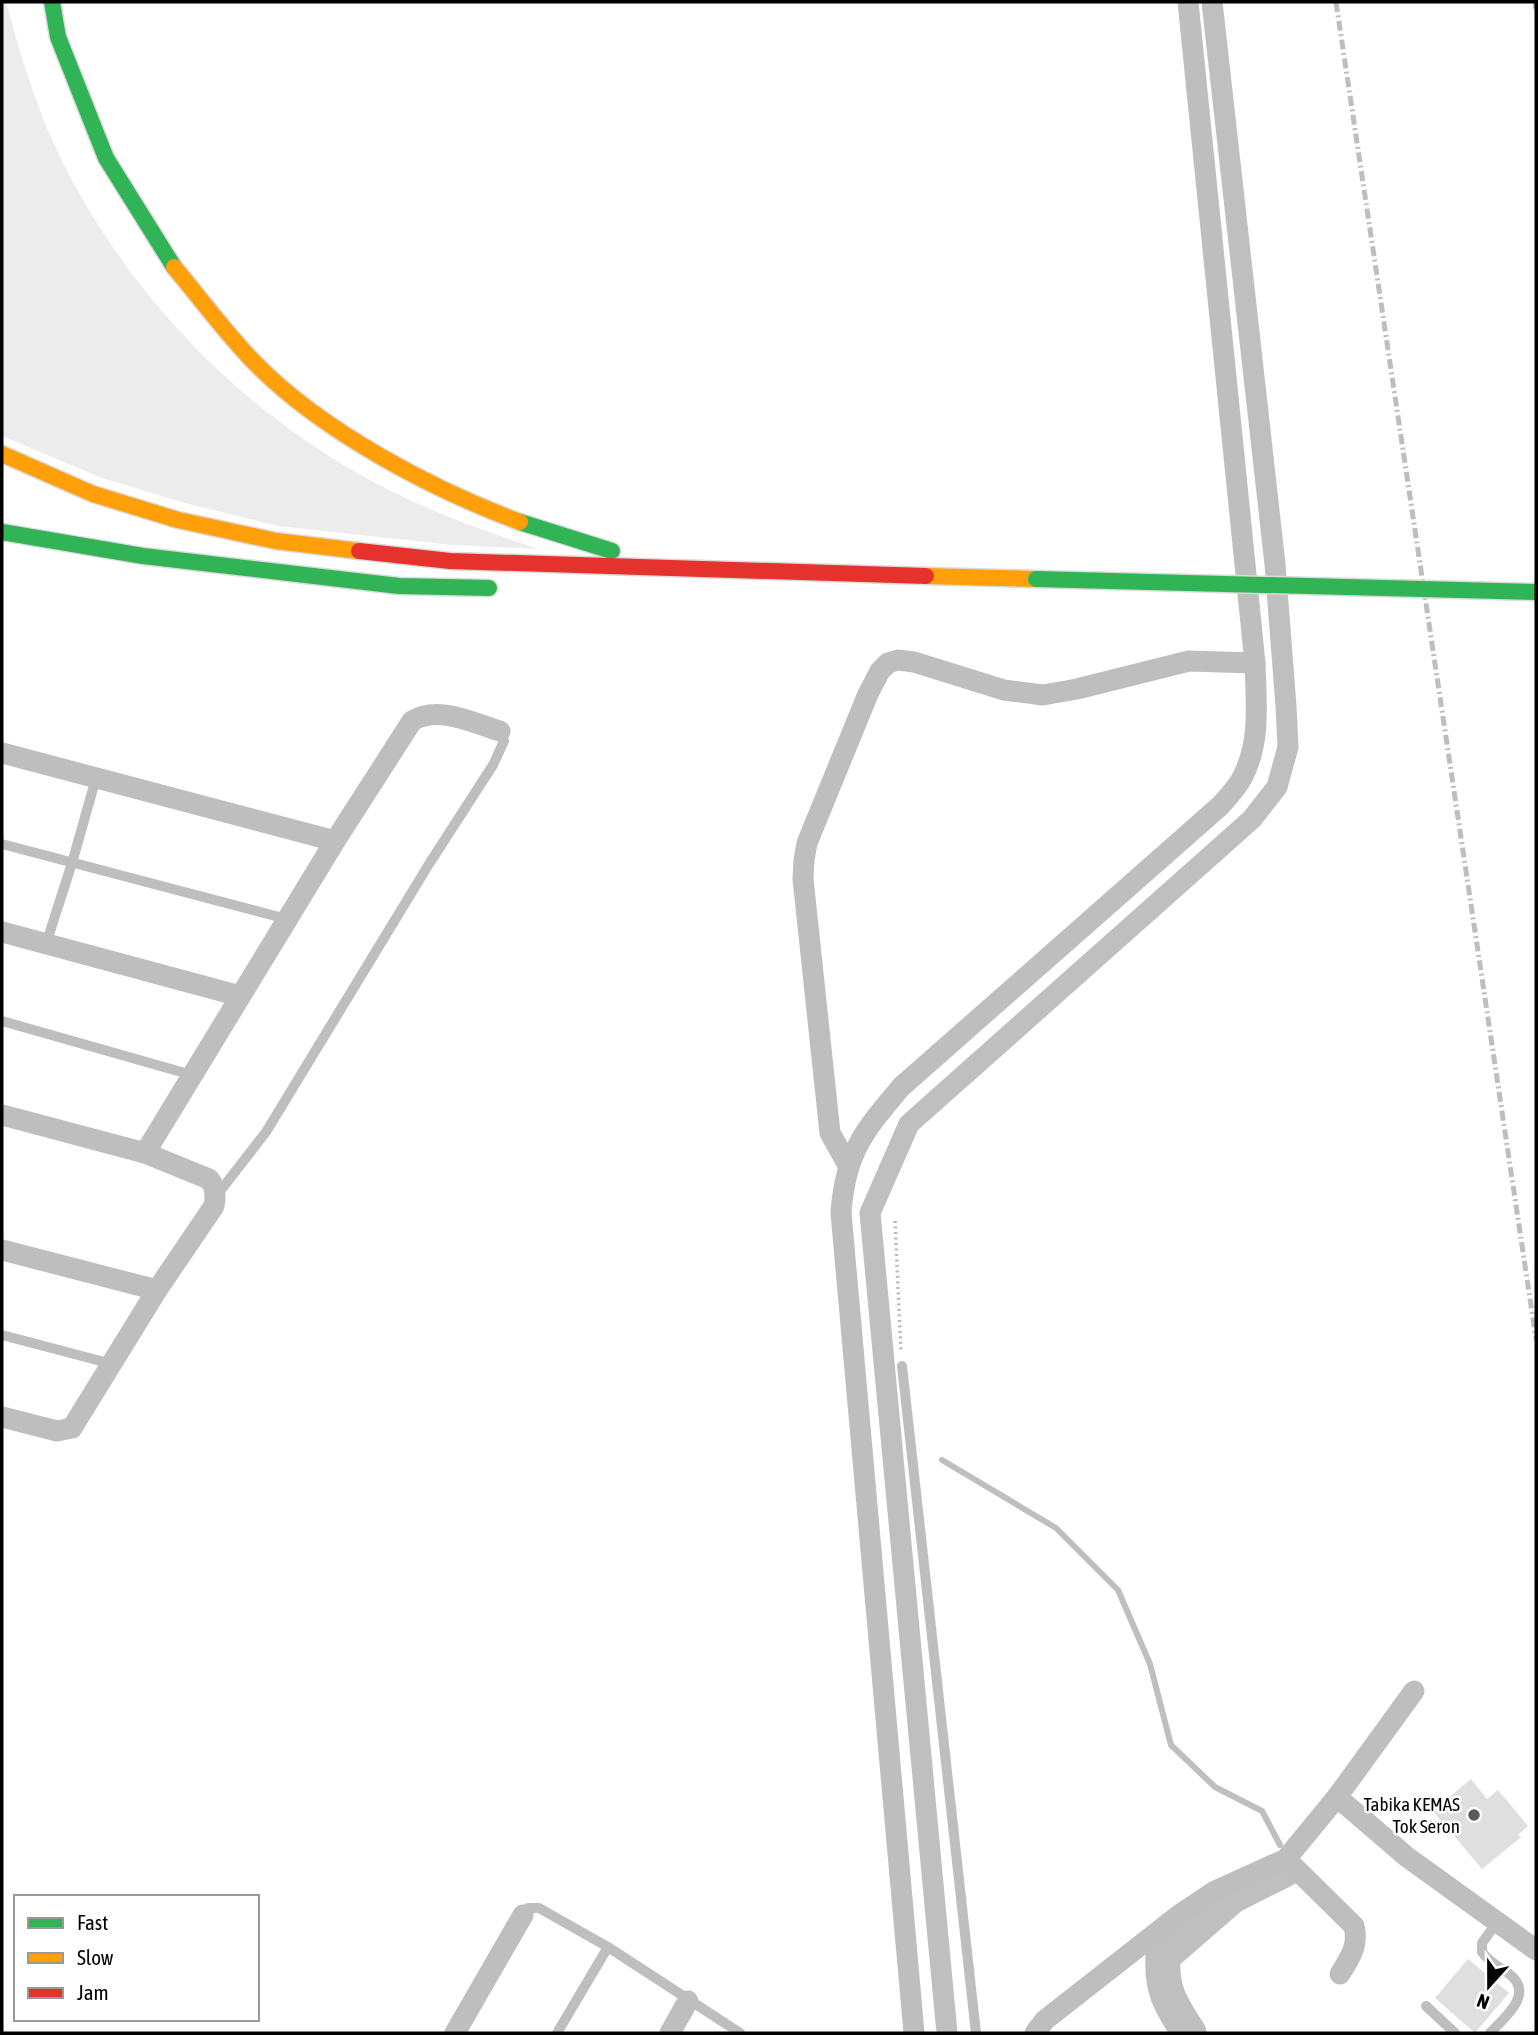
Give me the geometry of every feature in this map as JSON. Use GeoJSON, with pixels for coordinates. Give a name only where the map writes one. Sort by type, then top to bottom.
{"type":"FeatureCollection","features":[{"type":"Feature","properties":{"kind":"highway"},"geometry":{"type":"LineString","coordinates":[[52,2],[58,37],[106,158],[173,266],[257,365],[302,404],[377,456],[479,507],[562,537],[672,567]]}},
{"type":"Feature","properties":{"kind":"highway"},"geometry":{"type":"LineString","coordinates":[[2,454],[93,494],[178,520],[276,541],[450,561],[1536,593]]}},
{"type":"Feature","properties":{"kind":"highway"},"geometry":{"type":"LineString","coordinates":[[150,528],[177,536]]}},
{"type":"Feature","properties":{"kind":"highway"},"geometry":{"type":"LineString","coordinates":[[2,532],[143,556],[399,586],[506,588],[450,584],[240,551]]}},
{"type":"Feature","properties":{"kind":"highway"},"geometry":{"type":"LineString","coordinates":[[1232,610],[1259,611]]}},
{"type":"Feature","properties":{"kind":"street"},"geometry":{"type":"LineString","coordinates":[[914,2033],[841,1213],[844,1181],[848,1165],[866,1131],[901,1087],[1220,806],[1242,779],[1253,750],[1256,717],[1255,663],[1188,2]]}},
{"type":"Feature","properties":{"kind":"street"},"geometry":{"type":"LineString","coordinates":[[848,1165],[830,1133],[804,892],[804,860],[807,843],[880,671],[888,663],[898,660],[914,662],[1004,690],[1043,695],[1189,662],[1255,663]]}},
{"type":"Feature","properties":{"kind":"street"},"geometry":{"type":"LineString","coordinates":[[145,1153],[335,841],[412,721],[422,715],[441,714],[500,731]]}},
{"type":"Feature","properties":{"kind":"street"},"geometry":{"type":"LineString","coordinates":[[2,753],[335,841]]}},
{"type":"Feature","properties":{"kind":"street"},"geometry":{"type":"LineString","coordinates":[[2,932],[240,996]]}},
{"type":"Feature","properties":{"kind":"street"},"geometry":{"type":"LineString","coordinates":[[2,1115],[145,1153],[201,1175],[213,1184],[216,1196],[214,1206],[72,1428],[57,1431],[2,1417]]}},
{"type":"Feature","properties":{"kind":"street"},"geometry":{"type":"LineString","coordinates":[[2,1250],[158,1290]]}},
{"type":"Feature","properties":{"kind":"street"},"geometry":{"type":"LineString","coordinates":[[1041,2030],[1179,1915],[1215,1891],[1286,1859],[1337,1797],[1414,1691]]}},
{"type":"Feature","properties":{"kind":"street"},"geometry":{"type":"LineString","coordinates":[[1337,1797],[1407,1857],[1536,1950]]}},
{"type":"Feature","properties":{"kind":"street"},"geometry":{"type":"LineString","coordinates":[[1286,1859],[1354,1926],[1357,1937],[1353,1953],[1340,1974]]}},
{"type":"Feature","properties":{"kind":"street"},"geometry":{"type":"LineString","coordinates":[[455,2033],[523,1915]]}},
{"type":"Feature","properties":{"kind":"street"},"geometry":{"type":"LineString","coordinates":[[670,2033],[688,2001]]}},
{"type":"Feature","properties":{"kind":"lane"},"geometry":{"type":"LineString","coordinates":[[216,1196],[266,1132],[429,864],[493,765],[505,741],[500,731]]}},
{"type":"Feature","properties":{"kind":"lane"},"geometry":{"type":"LineString","coordinates":[[46,944],[96,778]]}},
{"type":"Feature","properties":{"kind":"lane"},"geometry":{"type":"LineString","coordinates":[[2,844],[287,919]]}},
{"type":"Feature","properties":{"kind":"lane"},"geometry":{"type":"LineString","coordinates":[[2,1021],[192,1075]]}},
{"type":"Feature","properties":{"kind":"lane"},"geometry":{"type":"LineString","coordinates":[[2,1335],[112,1364]]}},
{"type":"Feature","properties":{"kind":"lane"},"geometry":{"type":"LineString","coordinates":[[902,1366],[976,2033]]}},
{"type":"Feature","properties":{"kind":"lane"},"geometry":{"type":"LineString","coordinates":[[523,1915],[528,1908],[539,1908],[608,1947],[740,2033]]}},
{"type":"Feature","properties":{"kind":"lane"},"geometry":{"type":"LineString","coordinates":[[1490,2033],[1516,2006],[1520,1993],[1516,1979],[1482,1952],[1482,1943],[1497,1922]]}},
{"type":"Feature","properties":{"kind":"lane"},"geometry":{"type":"LineString","coordinates":[[557,2033],[608,1947]]}},
{"type":"Feature","properties":{"kind":"lane"},"geometry":{"type":"LineString","coordinates":[[1426,2006],[1455,2033]]}},
{"type":"Feature","properties":{"kind":"path"},"geometry":{"type":"LineString","coordinates":[[895,1221],[902,1366]]}},
{"type":"Feature","properties":{"kind":"shaded area"},"geometry":{"type":"Polygon","coordinates":[[[2,2],[6,2],[42,117],[77,190],[111,244],[149,295],[191,343],[237,387],[287,427],[340,463],[430,509],[539,549],[452,545],[278,526],[185,503],[102,478],[2,436],[2,2]]]}},
{"type":"Feature","properties":{"kind":"building"},"geometry":{"type":"Polygon","coordinates":[[[1471,1779],[1487,1799],[1498,1790],[1528,1826],[1518,1835],[1521,1837],[1482,1869],[1433,1811],[1471,1779]]]}},
{"type":"Feature","properties":{"kind":"building"},"geometry":{"type":"Polygon","coordinates":[[[1468,1959],[1509,1993],[1475,2033],[1435,1998],[1468,1959]]]}},
{"type":"Feature","properties":{"kind":"waterway"},"geometry":{"type":"LineString","coordinates":[[947,2033],[870,1213],[909,1124],[1252,819],[1277,787],[1288,747],[1275,564],[1212,2]]}},
{"type":"Feature","properties":{"kind":"waterway"},"geometry":{"type":"LineString","coordinates":[[1536,2],[1536,7]]}},
{"type":"Feature","properties":{"kind":"waterway"},"geometry":{"type":"LineString","coordinates":[[942,1460],[1056,1528],[1118,1590],[1150,1664],[1171,1745],[1215,1787],[1262,1811],[1280,1845]]}},
{"type":"Feature","properties":{"kind":"waterway"},"geometry":{"type":"LineString","coordinates":[[1189,2033],[1168,1997],[1163,1956],[1232,1896],[1284,1870]]}},
{"type":"Feature","properties":{"kind":"railway"},"geometry":{"type":"LineString","coordinates":[[1336,2],[1536,1339]]}},
{"type":"Feature","properties":{"kind":"traffic: fast"},"geometry":{"type":"LineString","coordinates":[[52,2],[58,37],[106,158],[174,267]]}},
{"type":"Feature","properties":{"kind":"traffic: fast"},"geometry":{"type":"LineString","coordinates":[[520,522],[612,551]]}},
{"type":"Feature","properties":{"kind":"traffic: fast"},"geometry":{"type":"LineString","coordinates":[[2,532],[143,556],[399,586],[489,588]]}},
{"type":"Feature","properties":{"kind":"traffic: fast"},"geometry":{"type":"LineString","coordinates":[[1036,579],[1536,592]]}},
{"type":"Feature","properties":{"kind":"traffic: slow"},"geometry":{"type":"LineString","coordinates":[[174,267],[257,365],[313,413],[416,476],[520,522]]}},
{"type":"Feature","properties":{"kind":"traffic: slow"},"geometry":{"type":"LineString","coordinates":[[2,454],[93,494],[178,520],[276,541],[359,551]]}},
{"type":"Feature","properties":{"kind":"traffic: slow"},"geometry":{"type":"LineString","coordinates":[[926,576],[1036,579]]}},
{"type":"Feature","properties":{"kind":"traffic: jam"},"geometry":{"type":"LineString","coordinates":[[359,551],[450,561],[926,576]]}},
{"type":"Feature","properties":{"kind":"place","name":"Tabika KEMAS Tok Seron"},"geometry":{"type":"Point","coordinates":[1474,1815]}}]}
